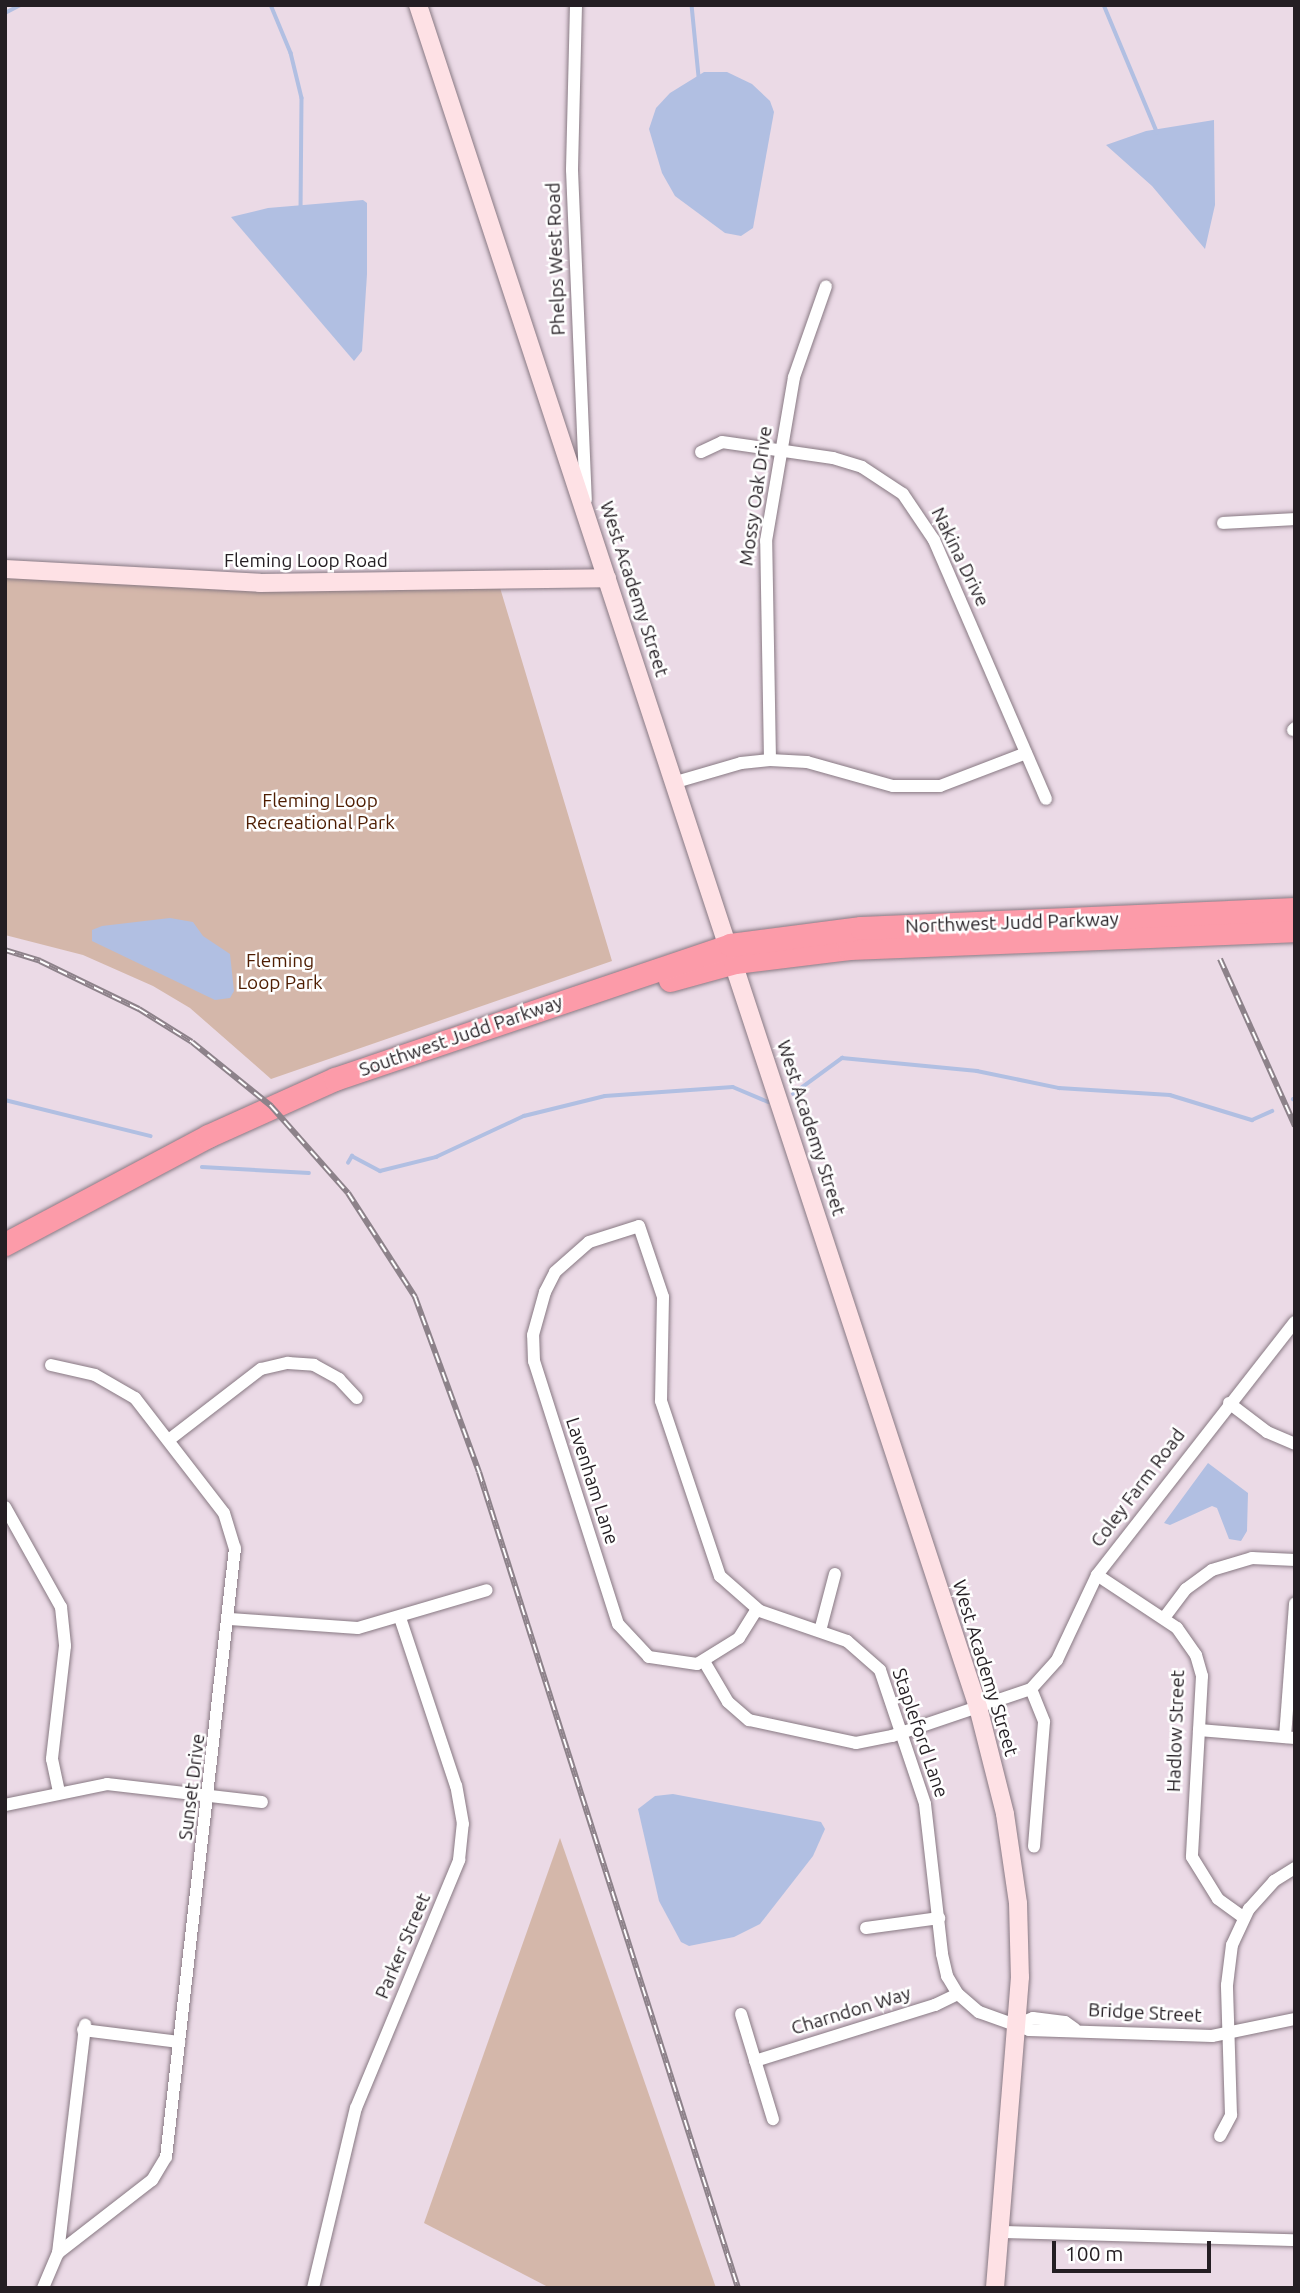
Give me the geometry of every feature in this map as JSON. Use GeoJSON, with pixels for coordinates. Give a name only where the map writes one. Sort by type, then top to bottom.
{"type":"FeatureCollection","features":[{"type":"Feature","properties":{"kind":"highway","name":"Northwest Judd Parkway"},"geometry":{"type":"LineString","coordinates":[[733,953],[861,928],[1295,909]]}},
{"type":"Feature","properties":{"kind":"highway","name":"Northwest Judd Parkway"},"geometry":{"type":"LineString","coordinates":[[733,953],[1295,930]]}},
{"type":"Feature","properties":{"kind":"highway","name":"Southwest Judd Parkway"},"geometry":{"type":"LineString","coordinates":[[5,1244],[271,1106],[385,1061],[733,953]]}},
{"type":"Feature","properties":{"kind":"main road","name":"West Academy Street"},"geometry":{"type":"LineString","coordinates":[[418,5],[733,953],[978,1707],[1005,1814],[1015,1874],[1018,2024],[995,2288]]}},
{"type":"Feature","properties":{"kind":"main road","name":"Fleming Loop Road"},"geometry":{"type":"LineString","coordinates":[[5,569],[260,583],[607,578]]}},
{"type":"Feature","properties":{"kind":"street","name":"Phelps West Road"},"geometry":{"type":"LineString","coordinates":[[576,5],[572,170],[586,510]]}},
{"type":"Feature","properties":{"kind":"street","name":"Mossy Oak Drive"},"geometry":{"type":"LineString","coordinates":[[770,760],[766,541],[794,377],[826,286]]}},
{"type":"Feature","properties":{"kind":"street","name":"Nakina Drive"},"geometry":{"type":"LineString","coordinates":[[701,452],[722,442],[781,448],[862,467],[886,480],[918,511],[1046,799]]}},
{"type":"Feature","properties":{"kind":"street"},"geometry":{"type":"LineString","coordinates":[[1223,523],[1295,519]]}},
{"type":"Feature","properties":{"kind":"street"},"geometry":{"type":"LineString","coordinates":[[676,782],[741,763],[770,760],[807,762],[893,786],[917,788],[940,786],[1026,754]]}},
{"type":"Feature","properties":{"kind":"street","name":"Stapleford Lane"},"geometry":{"type":"LineString","coordinates":[[639,1226],[663,1297],[661,1401],[720,1576],[757,1609],[856,1647],[880,1670],[925,1804],[947,1976],[958,1994]]}},
{"type":"Feature","properties":{"kind":"street","name":"Lavenham Lane"},"geometry":{"type":"LineString","coordinates":[[639,1226],[589,1242],[555,1272],[537,1312],[534,1361],[618,1625],[649,1657],[685,1665],[705,1662]]}},
{"type":"Feature","properties":{"kind":"street","name":"Coley Farm Road"},"geometry":{"type":"LineString","coordinates":[[705,1662],[728,1702],[749,1720],[856,1743],[902,1733],[1031,1689],[1057,1660],[1097,1575],[1228,1403],[1295,1322]]}},
{"type":"Feature","properties":{"kind":"street"},"geometry":{"type":"LineString","coordinates":[[170,1439],[261,1369],[288,1363],[314,1365],[339,1379],[357,1398]]}},
{"type":"Feature","properties":{"kind":"street","name":"Sunset Drive"},"geometry":{"type":"LineString","coordinates":[[51,1365],[112,1382],[135,1398],[170,1439],[231,1530],[235,1580],[166,2157],[152,2180],[58,2253]]}},
{"type":"Feature","properties":{"kind":"street"},"geometry":{"type":"LineString","coordinates":[[1228,1403],[1267,1432],[1295,1444]]}},
{"type":"Feature","properties":{"kind":"street"},"geometry":{"type":"LineString","coordinates":[[5,1507],[61,1606],[65,1646],[52,1759],[59,1792]]}},
{"type":"Feature","properties":{"kind":"street"},"geometry":{"type":"LineString","coordinates":[[1164,1618],[1186,1589],[1212,1570],[1252,1558],[1295,1560]]}},
{"type":"Feature","properties":{"kind":"street"},"geometry":{"type":"LineString","coordinates":[[820,1631],[835,1574]]}},
{"type":"Feature","properties":{"kind":"street","name":"Hadlow Street"},"geometry":{"type":"LineString","coordinates":[[1097,1575],[1164,1618],[1189,1641],[1196,1655],[1202,1676],[1192,1857],[1218,1899],[1243,1917]]}},
{"type":"Feature","properties":{"kind":"street"},"geometry":{"type":"LineString","coordinates":[[230,1619],[341,1630],[400,1618],[487,1590]]}},
{"type":"Feature","properties":{"kind":"street"},"geometry":{"type":"LineString","coordinates":[[1199,1730],[1290,1738],[1295,1603]]}},
{"type":"Feature","properties":{"kind":"street"},"geometry":{"type":"LineString","coordinates":[[705,1662],[739,1638],[757,1609]]}},
{"type":"Feature","properties":{"kind":"street","name":"Parker Street"},"geometry":{"type":"LineString","coordinates":[[313,2288],[356,2108],[459,1860],[463,1824],[456,1786],[400,1618]]}},
{"type":"Feature","properties":{"kind":"street"},"geometry":{"type":"LineString","coordinates":[[1031,1689],[1044,1722],[1034,1847]]}},
{"type":"Feature","properties":{"kind":"street"},"geometry":{"type":"LineString","coordinates":[[5,1805],[107,1784],[262,1802]]}},
{"type":"Feature","properties":{"kind":"street"},"geometry":{"type":"LineString","coordinates":[[1220,2136],[1231,2115],[1227,1972],[1243,1917],[1274,1881],[1295,1868]]}},
{"type":"Feature","properties":{"kind":"street"},"geometry":{"type":"LineString","coordinates":[[866,1928],[939,1918]]}},
{"type":"Feature","properties":{"kind":"street"},"geometry":{"type":"LineString","coordinates":[[958,1994],[979,2012],[1018,2024]]}},
{"type":"Feature","properties":{"kind":"street","name":"Charndon Way"},"geometry":{"type":"LineString","coordinates":[[755,2061],[958,1994]]}},
{"type":"Feature","properties":{"kind":"street"},"geometry":{"type":"LineString","coordinates":[[741,2014],[773,2119]]}},
{"type":"Feature","properties":{"kind":"street","name":"Bridge Street"},"geometry":{"type":"LineString","coordinates":[[1018,2024],[1032,2030],[1075,2029],[1174,2037],[1229,2034],[1295,2019]]}},
{"type":"Feature","properties":{"kind":"street","name":"Sunset Drive"},"geometry":{"type":"LineString","coordinates":[[43,2288],[58,2253],[84,2027],[179,2042]]}},
{"type":"Feature","properties":{"kind":"street"},"geometry":{"type":"LineString","coordinates":[[1001,2232],[1295,2240]]}},
{"type":"Feature","properties":{"kind":"green space","name":"Fleming Loop Recreational Park"},"geometry":{"type":"Polygon","coordinates":[[[5,570],[498,581],[612,961],[271,1079],[190,1008],[153,986],[83,955],[5,935],[5,570]]]}},
{"type":"Feature","properties":{"kind":"green space"},"geometry":{"type":"Polygon","coordinates":[[[560,1838],[716,2288],[550,2288],[424,2223],[560,1838]]]}},
{"type":"Feature","properties":{"kind":"water"},"geometry":{"type":"Polygon","coordinates":[[[704,72],[727,72],[752,84],[770,101],[774,112],[753,228],[741,236],[725,233],[675,196],[662,173],[649,129],[656,108],[670,93],[704,72]]]}},
{"type":"Feature","properties":{"kind":"water"},"geometry":{"type":"Polygon","coordinates":[[[1214,120],[1215,205],[1205,249],[1152,186],[1106,145],[1146,131],[1214,120]]]}},
{"type":"Feature","properties":{"kind":"water"},"geometry":{"type":"Polygon","coordinates":[[[363,200],[367,203],[367,274],[362,351],[354,361],[231,217],[268,208],[363,200]]]}},
{"type":"Feature","properties":{"kind":"water"},"geometry":{"type":"Polygon","coordinates":[[[170,918],[193,922],[203,936],[230,954],[234,991],[230,998],[215,1000],[92,941],[92,930],[102,926],[170,918]]]}},
{"type":"Feature","properties":{"kind":"water"},"geometry":{"type":"Polygon","coordinates":[[[1208,1463],[1248,1493],[1247,1531],[1241,1541],[1229,1539],[1217,1508],[1212,1506],[1170,1525],[1164,1523],[1208,1463]]]}},
{"type":"Feature","properties":{"kind":"water"},"geometry":{"type":"Polygon","coordinates":[[[673,1794],[821,1822],[825,1829],[813,1856],[760,1924],[734,1937],[689,1946],[681,1942],[659,1901],[638,1809],[655,1796],[673,1794]]]}},
{"type":"Feature","properties":{"kind":"waterway"},"geometry":{"type":"LineString","coordinates":[[5,13],[21,5]]}},
{"type":"Feature","properties":{"kind":"waterway"},"geometry":{"type":"LineString","coordinates":[[271,5],[291,53],[302,98],[301,207]]}},
{"type":"Feature","properties":{"kind":"waterway"},"geometry":{"type":"LineString","coordinates":[[692,5],[699,76]]}},
{"type":"Feature","properties":{"kind":"waterway"},"geometry":{"type":"LineString","coordinates":[[1104,5],[1157,132]]}},
{"type":"Feature","properties":{"kind":"waterway"},"geometry":{"type":"LineString","coordinates":[[793,1094],[842,1058],[977,1071],[1059,1088],[1170,1095],[1252,1120],[1272,1111]]}},
{"type":"Feature","properties":{"kind":"waterway"},"geometry":{"type":"LineString","coordinates":[[348,1163],[352,1156],[380,1171],[436,1157],[524,1116],[605,1096],[733,1087],[768,1102]]}},
{"type":"Feature","properties":{"kind":"waterway"},"geometry":{"type":"LineString","coordinates":[[5,1100],[151,1136]]}},
{"type":"Feature","properties":{"kind":"waterway"},"geometry":{"type":"LineString","coordinates":[[202,1167],[309,1173]]}},
{"type":"Feature","properties":{"kind":"railway"},"geometry":{"type":"LineString","coordinates":[[5,950],[40,961],[139,1009],[192,1042],[271,1106],[348,1193],[415,1297],[479,1472],[738,2288]]}},
{"type":"Feature","properties":{"kind":"railway"},"geometry":{"type":"LineString","coordinates":[[1220,959],[1295,1126]]}},
{"type":"Feature","properties":{"kind":"park label","name":"Fleming Loop Park"},"geometry":{"type":"Point","coordinates":[280,972]}}]}
